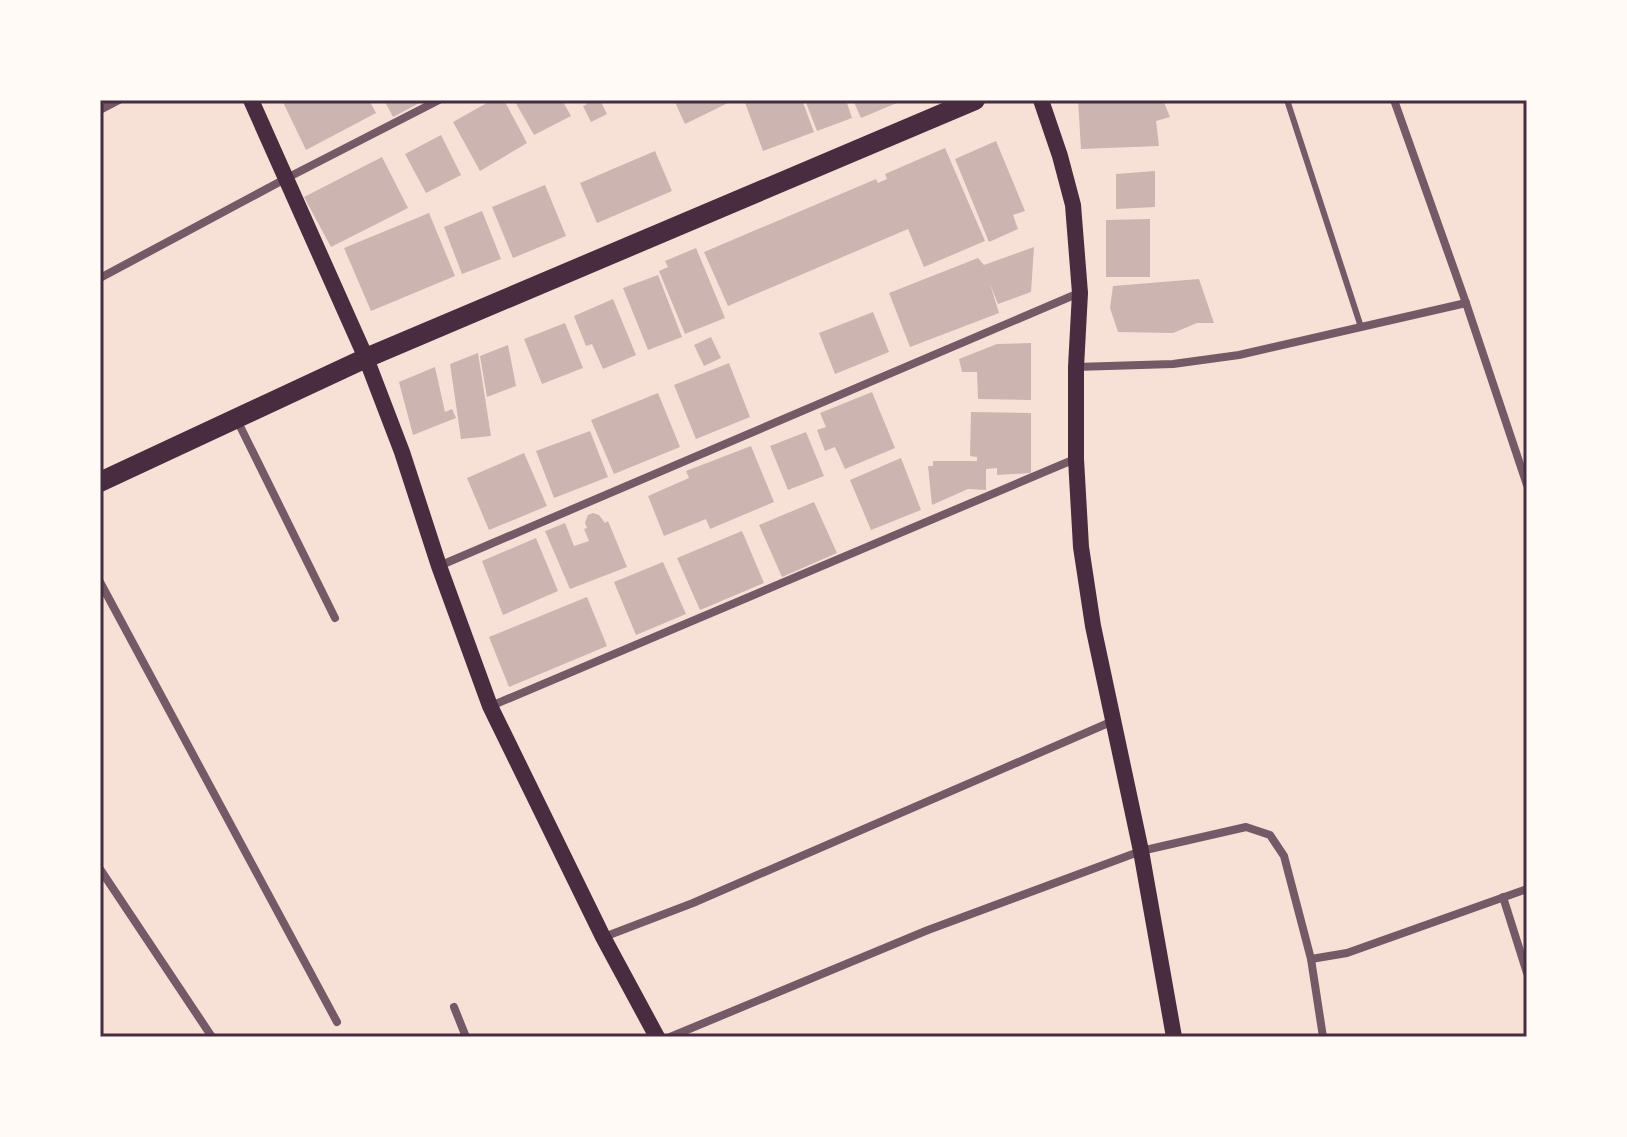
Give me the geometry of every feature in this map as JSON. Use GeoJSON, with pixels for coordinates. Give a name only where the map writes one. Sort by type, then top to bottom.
{"type":"FeatureCollection","features":[{"type":"Feature","properties":{"kind":"main road"},"geometry":{"type":"LineString","coordinates":[[251,100],[366,358],[490,706],[603,937],[657,1037]]}},
{"type":"Feature","properties":{"kind":"main road"},"geometry":{"type":"LineString","coordinates":[[100,482],[366,358],[975,100]]}},
{"type":"Feature","properties":{"kind":"main road"},"geometry":{"type":"LineString","coordinates":[[1041,100],[1073,205],[1080,293],[1076,459],[1081,547],[1093,626],[1141,851],[1174,1037]]}},
{"type":"Feature","properties":{"kind":"street"},"geometry":{"type":"LineString","coordinates":[[100,110],[119,100]]}},
{"type":"Feature","properties":{"kind":"street"},"geometry":{"type":"LineString","coordinates":[[100,278],[439,100]]}},
{"type":"Feature","properties":{"kind":"street"},"geometry":{"type":"LineString","coordinates":[[1394,100],[1527,485]]}},
{"type":"Feature","properties":{"kind":"street"},"geometry":{"type":"LineString","coordinates":[[439,566],[1080,293]]}},
{"type":"Feature","properties":{"kind":"street"},"geometry":{"type":"LineString","coordinates":[[1076,367],[1173,364],[1226,357],[1466,303]]}},
{"type":"Feature","properties":{"kind":"street"},"geometry":{"type":"LineString","coordinates":[[235,418],[335,618]]}},
{"type":"Feature","properties":{"kind":"street"},"geometry":{"type":"LineString","coordinates":[[490,706],[1076,459]]}},
{"type":"Feature","properties":{"kind":"street"},"geometry":{"type":"LineString","coordinates":[[100,582],[337,1022]]}},
{"type":"Feature","properties":{"kind":"street"},"geometry":{"type":"LineString","coordinates":[[603,937],[693,903],[1113,721]]}},
{"type":"Feature","properties":{"kind":"street"},"geometry":{"type":"LineString","coordinates":[[670,1037],[928,930],[1141,851],[1246,827],[1270,835],[1284,856],[1311,959],[1323,1037]]}},
{"type":"Feature","properties":{"kind":"street"},"geometry":{"type":"LineString","coordinates":[[100,869],[212,1037]]}},
{"type":"Feature","properties":{"kind":"street"},"geometry":{"type":"LineString","coordinates":[[1311,959],[1347,953],[1527,889]]}},
{"type":"Feature","properties":{"kind":"street"},"geometry":{"type":"LineString","coordinates":[[1503,897],[1527,973]]}},
{"type":"Feature","properties":{"kind":"street"},"geometry":{"type":"LineString","coordinates":[[454,1007],[466,1037]]}},
{"type":"Feature","properties":{"kind":"lane"},"geometry":{"type":"LineString","coordinates":[[1287,100],[1361,327]]}},
{"type":"Feature","properties":{"kind":"building"},"geometry":{"type":"Polygon","coordinates":[[[282,100],[369,100],[376,113],[306,150],[282,100]]]}},
{"type":"Feature","properties":{"kind":"building"},"geometry":{"type":"Polygon","coordinates":[[[384,100],[425,100],[393,117],[384,100]]]}},
{"type":"Feature","properties":{"kind":"building"},"geometry":{"type":"Polygon","coordinates":[[[492,100],[504,100],[527,143],[480,171],[453,122],[492,100]]]}},
{"type":"Feature","properties":{"kind":"building"},"geometry":{"type":"Polygon","coordinates":[[[514,100],[562,100],[571,116],[534,135],[514,100]]]}},
{"type":"Feature","properties":{"kind":"building"},"geometry":{"type":"Polygon","coordinates":[[[585,100],[600,100],[607,114],[591,122],[583,106],[587,104],[585,100]]]}},
{"type":"Feature","properties":{"kind":"building"},"geometry":{"type":"Polygon","coordinates":[[[674,100],[734,100],[685,124],[674,100]]]}},
{"type":"Feature","properties":{"kind":"building"},"geometry":{"type":"Polygon","coordinates":[[[744,100],[802,100],[814,132],[763,151],[744,100]]]}},
{"type":"Feature","properties":{"kind":"building"},"geometry":{"type":"Polygon","coordinates":[[[805,100],[846,100],[852,118],[817,131],[805,100]]]}},
{"type":"Feature","properties":{"kind":"building"},"geometry":{"type":"Polygon","coordinates":[[[853,100],[904,100],[861,118],[853,100]]]}},
{"type":"Feature","properties":{"kind":"building"},"geometry":{"type":"Polygon","coordinates":[[[1078,100],[1163,100],[1170,117],[1156,121],[1159,146],[1081,149],[1078,100]]]}},
{"type":"Feature","properties":{"kind":"building"},"geometry":{"type":"Polygon","coordinates":[[[441,135],[461,175],[426,193],[405,154],[441,135]]]}},
{"type":"Feature","properties":{"kind":"building"},"geometry":{"type":"Polygon","coordinates":[[[996,141],[1025,211],[1013,215],[1018,229],[989,242],[955,159],[996,141]]]}},
{"type":"Feature","properties":{"kind":"building"},"geometry":{"type":"Polygon","coordinates":[[[945,148],[985,241],[924,267],[908,229],[728,306],[704,252],[876,179],[878,183],[887,179],[885,174],[945,148]]]}},
{"type":"Feature","properties":{"kind":"building"},"geometry":{"type":"Polygon","coordinates":[[[655,151],[672,191],[597,223],[580,183],[655,151]]]}},
{"type":"Feature","properties":{"kind":"building"},"geometry":{"type":"Polygon","coordinates":[[[382,157],[408,208],[331,247],[304,197],[382,157]]]}},
{"type":"Feature","properties":{"kind":"building"},"geometry":{"type":"Polygon","coordinates":[[[1155,171],[1155,207],[1116,209],[1116,174],[1155,171]]]}},
{"type":"Feature","properties":{"kind":"building"},"geometry":{"type":"Polygon","coordinates":[[[545,185],[566,236],[513,258],[492,207],[545,185]]]}},
{"type":"Feature","properties":{"kind":"building"},"geometry":{"type":"Polygon","coordinates":[[[482,211],[501,259],[462,274],[444,227],[482,211]]]}},
{"type":"Feature","properties":{"kind":"building"},"geometry":{"type":"Polygon","coordinates":[[[429,213],[455,276],[371,311],[344,248],[429,213]]]}},
{"type":"Feature","properties":{"kind":"building"},"geometry":{"type":"Polygon","coordinates":[[[1150,219],[1150,277],[1106,277],[1106,220],[1150,219]]]}},
{"type":"Feature","properties":{"kind":"building"},"geometry":{"type":"Polygon","coordinates":[[[1034,247],[1031,292],[998,304],[990,284],[999,313],[910,347],[889,293],[978,258],[984,265],[1034,247]]]}},
{"type":"Feature","properties":{"kind":"building"},"geometry":{"type":"Polygon","coordinates":[[[696,248],[725,318],[685,334],[659,271],[668,267],[665,261],[696,248]]]}},
{"type":"Feature","properties":{"kind":"building"},"geometry":{"type":"Polygon","coordinates":[[[658,275],[682,337],[648,350],[623,288],[658,275]]]}},
{"type":"Feature","properties":{"kind":"building"},"geometry":{"type":"Polygon","coordinates":[[[1199,279],[1214,323],[1197,323],[1173,333],[1118,332],[1110,308],[1113,286],[1199,279]]]}},
{"type":"Feature","properties":{"kind":"building"},"geometry":{"type":"Polygon","coordinates":[[[613,299],[636,355],[603,369],[592,344],[586,346],[574,316],[613,299]]]}},
{"type":"Feature","properties":{"kind":"building"},"geometry":{"type":"Polygon","coordinates":[[[873,312],[889,352],[835,374],[819,333],[873,312]]]}},
{"type":"Feature","properties":{"kind":"building"},"geometry":{"type":"Polygon","coordinates":[[[565,323],[583,368],[542,384],[524,339],[565,323]]]}},
{"type":"Feature","properties":{"kind":"building"},"geometry":{"type":"Polygon","coordinates":[[[711,337],[721,358],[704,366],[694,345],[711,337]]]}},
{"type":"Feature","properties":{"kind":"building"},"geometry":{"type":"Polygon","coordinates":[[[1031,343],[1031,400],[978,399],[977,372],[962,372],[959,359],[997,344],[1031,343]]]}},
{"type":"Feature","properties":{"kind":"building"},"geometry":{"type":"Polygon","coordinates":[[[508,345],[516,386],[487,397],[480,356],[508,345]]]}},
{"type":"Feature","properties":{"kind":"building"},"geometry":{"type":"Polygon","coordinates":[[[478,353],[491,436],[461,439],[450,364],[478,353]]]}},
{"type":"Feature","properties":{"kind":"building"},"geometry":{"type":"Polygon","coordinates":[[[729,363],[750,417],[696,439],[674,385],[729,363]]]}},
{"type":"Feature","properties":{"kind":"building"},"geometry":{"type":"Polygon","coordinates":[[[435,367],[445,412],[452,409],[456,418],[413,435],[399,382],[435,367]]]}},
{"type":"Feature","properties":{"kind":"building"},"geometry":{"type":"Polygon","coordinates":[[[872,392],[895,448],[845,469],[835,447],[825,451],[817,430],[826,427],[820,413],[872,392]]]}},
{"type":"Feature","properties":{"kind":"building"},"geometry":{"type":"Polygon","coordinates":[[[658,393],[680,447],[614,474],[591,420],[658,393]]]}},
{"type":"Feature","properties":{"kind":"building"},"geometry":{"type":"Polygon","coordinates":[[[971,412],[1031,413],[1031,473],[997,475],[997,468],[986,469],[986,490],[968,489],[932,505],[928,466],[933,466],[933,461],[977,461],[977,457],[970,456],[971,412]]]}},
{"type":"Feature","properties":{"kind":"building"},"geometry":{"type":"Polygon","coordinates":[[[590,431],[608,477],[554,498],[536,451],[590,431]]]}},
{"type":"Feature","properties":{"kind":"building"},"geometry":{"type":"Polygon","coordinates":[[[806,432],[824,476],[788,490],[770,446],[806,432]]]}},
{"type":"Feature","properties":{"kind":"building"},"geometry":{"type":"Polygon","coordinates":[[[751,446],[774,502],[710,529],[706,519],[664,536],[648,496],[689,478],[686,471],[751,446]]]}},
{"type":"Feature","properties":{"kind":"building"},"geometry":{"type":"Polygon","coordinates":[[[524,453],[547,506],[489,530],[467,478],[524,453]]]}},
{"type":"Feature","properties":{"kind":"building"},"geometry":{"type":"Polygon","coordinates":[[[901,458],[921,510],[871,530],[850,480],[901,458]]]}},
{"type":"Feature","properties":{"kind":"building"},"geometry":{"type":"Polygon","coordinates":[[[814,502],[837,553],[782,577],[759,525],[814,502]]]}},
{"type":"Feature","properties":{"kind":"building"},"geometry":{"type":"Polygon","coordinates":[[[593,513],[605,523],[608,521],[627,567],[570,589],[545,531],[565,523],[574,546],[589,541],[584,529],[587,528],[588,515],[593,513]]]}},
{"type":"Feature","properties":{"kind":"building"},"geometry":{"type":"Polygon","coordinates":[[[742,531],[764,583],[700,610],[677,558],[742,531]]]}},
{"type":"Feature","properties":{"kind":"building"},"geometry":{"type":"Polygon","coordinates":[[[536,538],[558,591],[503,615],[482,561],[536,538]]]}},
{"type":"Feature","properties":{"kind":"building"},"geometry":{"type":"Polygon","coordinates":[[[663,562],[686,614],[636,635],[614,582],[663,562]]]}},
{"type":"Feature","properties":{"kind":"building"},"geometry":{"type":"Polygon","coordinates":[[[587,597],[607,646],[509,687],[489,637],[587,597]]]}}]}
